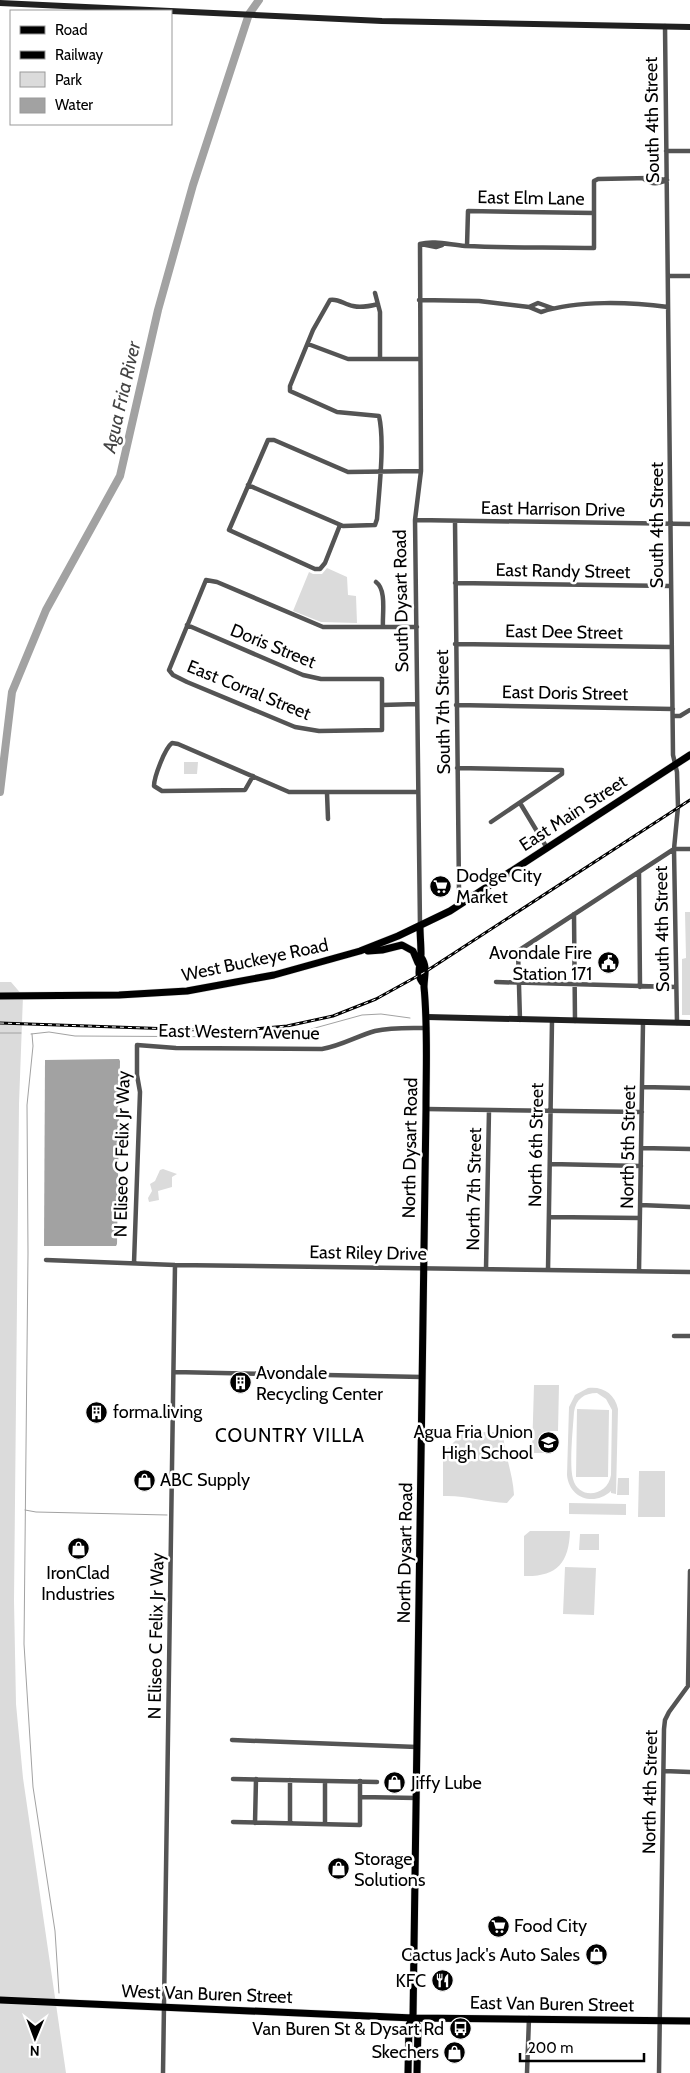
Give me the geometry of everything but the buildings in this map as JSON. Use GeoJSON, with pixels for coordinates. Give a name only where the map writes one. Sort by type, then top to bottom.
{"type":"FeatureCollection","features":[{"type":"Feature","properties":{"kind":"main road"},"geometry":{"type":"LineString","coordinates":[[0,3],[154,10]]}},
{"type":"Feature","properties":{"kind":"main road"},"geometry":{"type":"LineString","coordinates":[[172,11],[373,20],[690,26]]}},
{"type":"Feature","properties":{"kind":"main road","name":"East Main Street"},"geometry":{"type":"LineString","coordinates":[[420,926],[464,902],[690,755]]}},
{"type":"Feature","properties":{"kind":"main road","name":"West Buckeye Road"},"geometry":{"type":"LineString","coordinates":[[0,996],[119,995],[187,991],[274,975],[360,951],[420,926]]}},
{"type":"Feature","properties":{"kind":"main road","name":"South Dysart Road"},"geometry":{"type":"LineString","coordinates":[[420,926],[420,980],[424,984],[426,1028]]}},
{"type":"Feature","properties":{"kind":"main road"},"geometry":{"type":"LineString","coordinates":[[360,951],[382,950],[402,945],[413,951],[420,960]]}},
{"type":"Feature","properties":{"kind":"main road"},"geometry":{"type":"LineString","coordinates":[[427,1017],[690,1023]]}},
{"type":"Feature","properties":{"kind":"main road","name":"North Dysart Road"},"geometry":{"type":"LineString","coordinates":[[408,2073],[409,2025],[413,2018],[426,1028]]}},
{"type":"Feature","properties":{"kind":"main road","name":"West Van Buren Street"},"geometry":{"type":"LineString","coordinates":[[0,2000],[413,2018]]}},
{"type":"Feature","properties":{"kind":"main road","name":"North Dysart Road"},"geometry":{"type":"LineString","coordinates":[[413,2018],[418,2026],[417,2073]]}},
{"type":"Feature","properties":{"kind":"main road","name":"East Van Buren Street"},"geometry":{"type":"LineString","coordinates":[[413,2018],[690,2021]]}},
{"type":"Feature","properties":{"kind":"street","name":"South 4th Street"},"geometry":{"type":"LineString","coordinates":[[665,26],[671,647],[674,765],[677,772],[678,808],[674,849],[677,1023]]}},
{"type":"Feature","properties":{"kind":"street"},"geometry":{"type":"LineString","coordinates":[[666,151],[690,151]]}},
{"type":"Feature","properties":{"kind":"street","name":"East Elm Lane"},"geometry":{"type":"LineString","coordinates":[[467,246],[468,210],[594,213],[594,181],[598,179],[644,180],[661,178],[667,180]]}},
{"type":"Feature","properties":{"kind":"street"},"geometry":{"type":"LineString","coordinates":[[467,246],[594,248],[594,213]]}},
{"type":"Feature","properties":{"kind":"street","name":"South Dysart Road"},"geometry":{"type":"LineString","coordinates":[[420,926],[416,520],[420,471],[420,244],[428,242],[442,245],[467,246]]}},
{"type":"Feature","properties":{"kind":"street"},"geometry":{"type":"LineString","coordinates":[[668,276],[690,276]]}},
{"type":"Feature","properties":{"kind":"street"},"geometry":{"type":"LineString","coordinates":[[375,293],[380,312],[380,359]]}},
{"type":"Feature","properties":{"kind":"street"},"geometry":{"type":"LineString","coordinates":[[248,485],[340,525],[374,526],[378,519],[381,424],[379,416],[337,412],[290,391],[290,386],[308,344],[332,299],[354,306],[378,304]]}},
{"type":"Feature","properties":{"kind":"street"},"geometry":{"type":"LineString","coordinates":[[419,300],[470,301],[528,308],[541,312],[552,308],[614,303],[668,307]]}},
{"type":"Feature","properties":{"kind":"street"},"geometry":{"type":"LineString","coordinates":[[528,308],[538,303],[552,308]]}},
{"type":"Feature","properties":{"kind":"street"},"geometry":{"type":"LineString","coordinates":[[308,344],[342,359],[420,359]]}},
{"type":"Feature","properties":{"kind":"street"},"geometry":{"type":"LineString","coordinates":[[340,525],[321,569],[315,569],[229,530],[268,440],[274,440],[348,472],[420,471]]}},
{"type":"Feature","properties":{"kind":"street","name":"East Harrison Drive"},"geometry":{"type":"LineString","coordinates":[[416,520],[690,524]]}},
{"type":"Feature","properties":{"kind":"street","name":"South 7th Street"},"geometry":{"type":"LineString","coordinates":[[455,521],[459,894],[464,902]]}},
{"type":"Feature","properties":{"kind":"street"},"geometry":{"type":"LineString","coordinates":[[187,625],[206,580],[217,582],[323,627],[417,627]]}},
{"type":"Feature","properties":{"kind":"street"},"geometry":{"type":"LineString","coordinates":[[376,582],[380,585],[382,592],[383,627]]}},
{"type":"Feature","properties":{"kind":"street","name":"East Randy Street"},"geometry":{"type":"LineString","coordinates":[[455,583],[671,586]]}},
{"type":"Feature","properties":{"kind":"street","name":"East Corral Street"},"geometry":{"type":"LineString","coordinates":[[187,625],[168,670],[173,675],[295,727],[319,731],[382,730],[382,705]]}},
{"type":"Feature","properties":{"kind":"street","name":"Doris Street"},"geometry":{"type":"LineString","coordinates":[[187,625],[303,675],[321,679],[382,679],[382,705]]}},
{"type":"Feature","properties":{"kind":"street","name":"East Dee Street"},"geometry":{"type":"LineString","coordinates":[[456,644],[671,647]]}},
{"type":"Feature","properties":{"kind":"street"},"geometry":{"type":"LineString","coordinates":[[382,705],[417,704]]}},
{"type":"Feature","properties":{"kind":"street","name":"East Doris Street"},"geometry":{"type":"LineString","coordinates":[[456,705],[673,709]]}},
{"type":"Feature","properties":{"kind":"street"},"geometry":{"type":"LineString","coordinates":[[673,716],[680,716],[690,710]]}},
{"type":"Feature","properties":{"kind":"street"},"geometry":{"type":"LineString","coordinates":[[253,776],[245,790],[162,791],[154,786],[169,744],[172,743],[178,744],[253,776],[289,792],[418,792]]}},
{"type":"Feature","properties":{"kind":"street"},"geometry":{"type":"LineString","coordinates":[[457,768],[562,770],[562,774],[491,822]]}},
{"type":"Feature","properties":{"kind":"street"},"geometry":{"type":"LineString","coordinates":[[327,793],[328,819]]}},
{"type":"Feature","properties":{"kind":"street"},"geometry":{"type":"LineString","coordinates":[[520,803],[547,848]]}},
{"type":"Feature","properties":{"kind":"street"},"geometry":{"type":"LineString","coordinates":[[520,1020],[518,951],[674,849],[690,849]]}},
{"type":"Feature","properties":{"kind":"street"},"geometry":{"type":"LineString","coordinates":[[639,873],[640,987]]}},
{"type":"Feature","properties":{"kind":"street"},"geometry":{"type":"LineString","coordinates":[[574,914],[576,1021]]}},
{"type":"Feature","properties":{"kind":"street"},"geometry":{"type":"LineString","coordinates":[[496,982],[575,986],[676,987]]}},
{"type":"Feature","properties":{"kind":"street","name":"North 6th Street"},"geometry":{"type":"LineString","coordinates":[[548,1270],[552,1021]]}},
{"type":"Feature","properties":{"kind":"street","name":"North 5th Street"},"geometry":{"type":"LineString","coordinates":[[639,1272],[643,1023]]}},
{"type":"Feature","properties":{"kind":"street","name":"East Western Avenue"},"geometry":{"type":"LineString","coordinates":[[137,1045],[176,1048],[322,1049],[384,1029],[426,1028]]}},
{"type":"Feature","properties":{"kind":"street","name":"N Eliseo C Felix Jr Way"},"geometry":{"type":"LineString","coordinates":[[134,1263],[140,1092],[137,1075],[137,1045]]}},
{"type":"Feature","properties":{"kind":"street"},"geometry":{"type":"LineString","coordinates":[[642,1087],[690,1088]]}},
{"type":"Feature","properties":{"kind":"street"},"geometry":{"type":"LineString","coordinates":[[426,1109],[642,1112]]}},
{"type":"Feature","properties":{"kind":"street","name":"North 7th Street"},"geometry":{"type":"LineString","coordinates":[[486,1269],[489,1110]]}},
{"type":"Feature","properties":{"kind":"street"},"geometry":{"type":"LineString","coordinates":[[641,1148],[690,1149]]}},
{"type":"Feature","properties":{"kind":"street"},"geometry":{"type":"LineString","coordinates":[[550,1164],[641,1166]]}},
{"type":"Feature","properties":{"kind":"street"},"geometry":{"type":"LineString","coordinates":[[640,1205],[690,1207]]}},
{"type":"Feature","properties":{"kind":"street"},"geometry":{"type":"LineString","coordinates":[[549,1217],[640,1218]]}},
{"type":"Feature","properties":{"kind":"street","name":"East Riley Drive"},"geometry":{"type":"LineString","coordinates":[[46,1260],[175,1265],[690,1272]]}},
{"type":"Feature","properties":{"kind":"street","name":"N Eliseo C Felix Jr Way"},"geometry":{"type":"LineString","coordinates":[[163,2073],[175,1265]]}},
{"type":"Feature","properties":{"kind":"street"},"geometry":{"type":"LineString","coordinates":[[674,1336],[690,1336]]}},
{"type":"Feature","properties":{"kind":"street"},"geometry":{"type":"LineString","coordinates":[[174,1372],[422,1377]]}},
{"type":"Feature","properties":{"kind":"street","name":"North 4th Street"},"geometry":{"type":"LineString","coordinates":[[659,2073],[665,1720],[689,1686],[690,1571]]}},
{"type":"Feature","properties":{"kind":"street"},"geometry":{"type":"LineString","coordinates":[[232,1740],[417,1747]]}},
{"type":"Feature","properties":{"kind":"street"},"geometry":{"type":"LineString","coordinates":[[664,1771],[690,1772]]}},
{"type":"Feature","properties":{"kind":"street"},"geometry":{"type":"LineString","coordinates":[[233,1779],[377,1782]]}},
{"type":"Feature","properties":{"kind":"street"},"geometry":{"type":"LineString","coordinates":[[255,1822],[256,1779]]}},
{"type":"Feature","properties":{"kind":"street"},"geometry":{"type":"LineString","coordinates":[[290,1780],[290,1823]]}},
{"type":"Feature","properties":{"kind":"street"},"geometry":{"type":"LineString","coordinates":[[325,1781],[325,1824]]}},
{"type":"Feature","properties":{"kind":"street"},"geometry":{"type":"LineString","coordinates":[[232,1822],[360,1825],[360,1781]]}},
{"type":"Feature","properties":{"kind":"street"},"geometry":{"type":"LineString","coordinates":[[360,1797],[416,1798]]}},
{"type":"Feature","properties":{"kind":"street"},"geometry":{"type":"LineString","coordinates":[[528,2073],[529,2018]]}},
{"type":"Feature","properties":{"kind":"green space"},"geometry":{"type":"Polygon","coordinates":[[[327,568],[347,577],[348,595],[356,596],[357,623],[321,622],[293,611],[309,572],[322,574],[327,568]]]}},
{"type":"Feature","properties":{"kind":"green space"},"geometry":{"type":"Polygon","coordinates":[[[184,762],[198,762],[197,774],[184,774],[184,762]]]}},
{"type":"Feature","properties":{"kind":"green space"},"geometry":{"type":"Polygon","coordinates":[[[685,912],[690,912],[690,1015],[682,1015],[682,959],[686,958],[685,912]]]}},
{"type":"Feature","properties":{"kind":"green space"},"geometry":{"type":"Polygon","coordinates":[[[0,982],[11,982],[23,996],[19,1104],[14,1601],[16,1704],[23,1778],[66,2073],[0,2073],[0,982]]]}},
{"type":"Feature","properties":{"kind":"green space"},"geometry":{"type":"Polygon","coordinates":[[[163,1169],[177,1174],[172,1177],[172,1187],[158,1191],[159,1200],[149,1202],[148,1198],[152,1191],[150,1184],[155,1181],[160,1170],[163,1169]]]}},
{"type":"Feature","properties":{"kind":"green space"},"geometry":{"type":"Polygon","coordinates":[[[534,1385],[559,1385],[558,1431],[550,1431],[549,1453],[532,1453],[534,1385]]]}},
{"type":"Feature","properties":{"kind":"green space"},"geometry":{"type":"Polygon","coordinates":[[[588,1388],[599,1388],[608,1392],[614,1399],[618,1409],[616,1494],[611,1493],[611,1491],[597,1498],[583,1498],[572,1489],[569,1483],[567,1475],[569,1407],[575,1395],[588,1388]],[[597,1393],[588,1394],[579,1400],[574,1412],[572,1473],[576,1486],[581,1491],[587,1493],[593,1493],[605,1488],[611,1475],[612,1410],[606,1399],[597,1393]]]}},
{"type":"Feature","properties":{"kind":"green space"},"geometry":{"type":"Polygon","coordinates":[[[577,1409],[609,1410],[608,1477],[576,1477],[577,1409]]]}},
{"type":"Feature","properties":{"kind":"green space"},"geometry":{"type":"Polygon","coordinates":[[[464,1432],[503,1432],[514,1495],[507,1503],[443,1496],[443,1453],[464,1432]]]}},
{"type":"Feature","properties":{"kind":"green space"},"geometry":{"type":"Polygon","coordinates":[[[639,1471],[665,1471],[665,1517],[638,1517],[639,1471]]]}},
{"type":"Feature","properties":{"kind":"green space"},"geometry":{"type":"Polygon","coordinates":[[[618,1478],[629,1478],[629,1495],[617,1495],[618,1478]]]}},
{"type":"Feature","properties":{"kind":"green space"},"geometry":{"type":"Polygon","coordinates":[[[569,1503],[626,1504],[626,1515],[569,1514],[569,1503]]]}},
{"type":"Feature","properties":{"kind":"green space"},"geometry":{"type":"Polygon","coordinates":[[[530,1531],[570,1531],[567,1552],[559,1566],[552,1571],[535,1576],[524,1576],[524,1536],[530,1531]]]}},
{"type":"Feature","properties":{"kind":"green space"},"geometry":{"type":"Polygon","coordinates":[[[580,1534],[599,1534],[599,1550],[579,1550],[580,1534]]]}},
{"type":"Feature","properties":{"kind":"green space"},"geometry":{"type":"Polygon","coordinates":[[[565,1567],[596,1568],[594,1615],[563,1614],[565,1567]]]}},
{"type":"Feature","properties":{"kind":"water"},"geometry":{"type":"Polygon","coordinates":[[[119,1059],[117,1244],[116,1246],[44,1246],[45,1060],[119,1059]]]}},
{"type":"Feature","properties":{"kind":"waterway","name":"Agua Fria River"},"geometry":{"type":"LineString","coordinates":[[0,792],[12,692],[46,610],[120,476],[158,310],[193,185],[249,14],[259,0]]}},
{"type":"Feature","properties":{"kind":"waterway"},"geometry":{"type":"LineString","coordinates":[[31,1034],[49,1032],[75,1036],[259,1037],[304,1031],[362,1015],[381,1014],[410,1018]]}},
{"type":"Feature","properties":{"kind":"waterway"},"geometry":{"type":"LineString","coordinates":[[0,1033],[21,1033]]}},
{"type":"Feature","properties":{"kind":"waterway"},"geometry":{"type":"LineString","coordinates":[[32,1034],[33,1046],[27,1105],[28,1253],[24,1644],[33,1787],[55,1931],[59,1993]]}},
{"type":"Feature","properties":{"kind":"waterway"},"geometry":{"type":"LineString","coordinates":[[25,1510],[36,1512],[167,1515]]}},
{"type":"Feature","properties":{"kind":"railway"},"geometry":{"type":"LineString","coordinates":[[0,1023],[231,1031],[287,1026],[333,1016],[376,999],[425,972],[690,800]]}},
{"type":"Feature","properties":{"kind":"place","name":"Dodge City Market"},"geometry":{"type":"Point","coordinates":[440,886]}},
{"type":"Feature","properties":{"kind":"place","name":"Avondale Fire Station 171"},"geometry":{"type":"Point","coordinates":[608,963]}},
{"type":"Feature","properties":{"kind":"place","name":"Avondale Recycling Center"},"geometry":{"type":"Point","coordinates":[240,1383]}},
{"type":"Feature","properties":{"kind":"place","name":"forma.living"},"geometry":{"type":"Point","coordinates":[97,1412]}},
{"type":"Feature","properties":{"kind":"place","name":"Agua Fria Union High School"},"geometry":{"type":"Point","coordinates":[549,1442]}},
{"type":"Feature","properties":{"kind":"place","name":"ABC Supply"},"geometry":{"type":"Point","coordinates":[144,1480]}},
{"type":"Feature","properties":{"kind":"place","name":"IronClad Industries"},"geometry":{"type":"Point","coordinates":[78,1548]}},
{"type":"Feature","properties":{"kind":"place","name":"Jiffy Lube"},"geometry":{"type":"Point","coordinates":[395,1783]}},
{"type":"Feature","properties":{"kind":"place","name":"Storage Solutions"},"geometry":{"type":"Point","coordinates":[338,1869]}},
{"type":"Feature","properties":{"kind":"place","name":"Food City"},"geometry":{"type":"Point","coordinates":[498,1926]}},
{"type":"Feature","properties":{"kind":"place","name":"Cactus Jack's Auto Sales"},"geometry":{"type":"Point","coordinates":[596,1955]}},
{"type":"Feature","properties":{"kind":"place","name":"KFC"},"geometry":{"type":"Point","coordinates":[442,1981]}},
{"type":"Feature","properties":{"kind":"place","name":"Van Buren St & Dysart Rd"},"geometry":{"type":"Point","coordinates":[460,2029]}},
{"type":"Feature","properties":{"kind":"place","name":"Skechers"},"geometry":{"type":"Point","coordinates":[455,2052]}},
{"type":"Feature","properties":{"kind":"district","name":"COUNTRY VILLA"},"geometry":{"type":"Point","coordinates":[290,1435]}}]}
